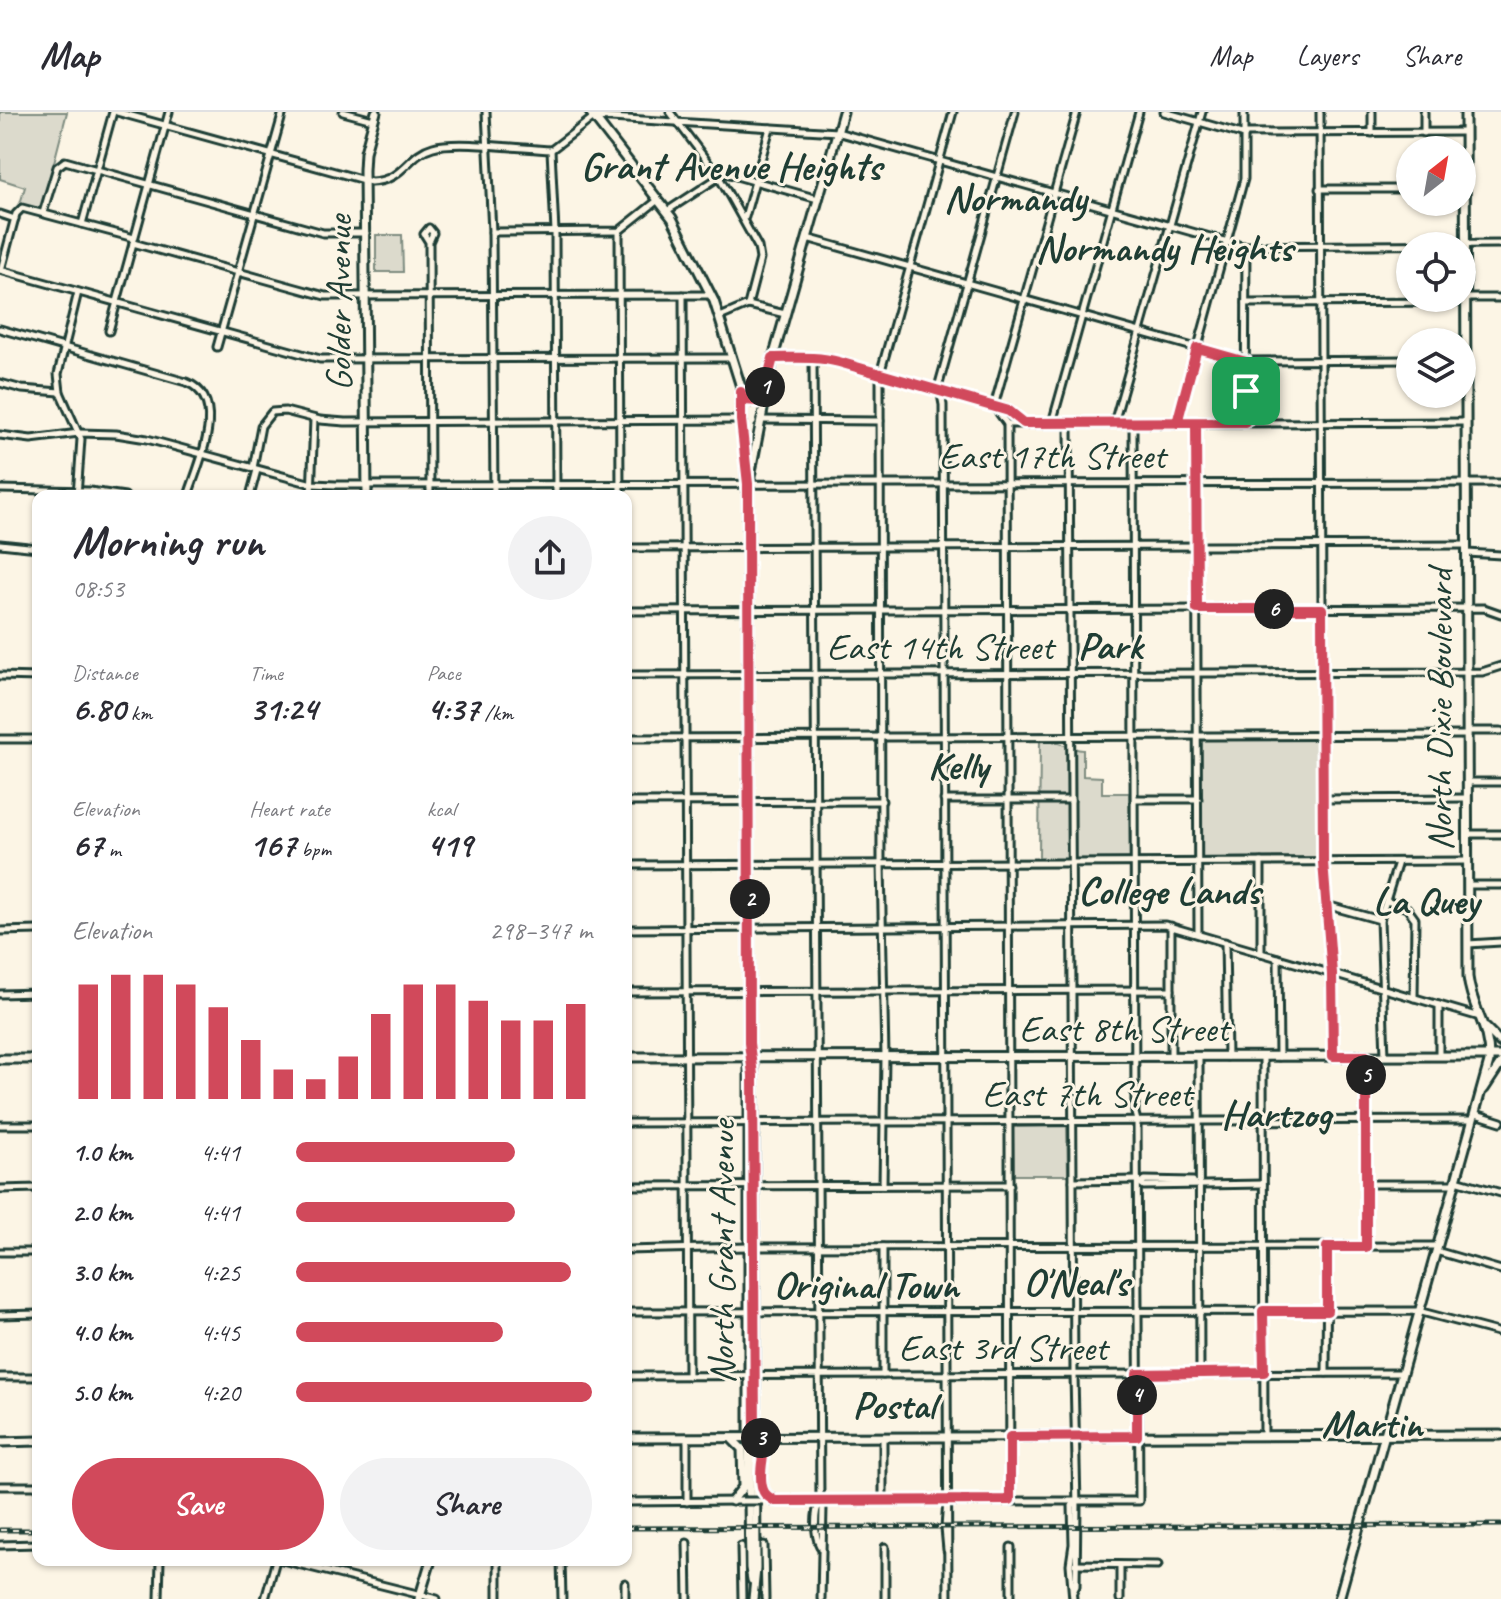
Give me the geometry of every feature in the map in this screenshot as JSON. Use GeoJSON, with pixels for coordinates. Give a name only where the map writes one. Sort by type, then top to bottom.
{"type":"FeatureCollection","features":[{"type":"Feature","properties":{"kind":"main road"},"geometry":{"type":"LineString","coordinates":[[746,451],[843,112]]}},
{"type":"Feature","properties":{"kind":"main road","name":"North Dixie Boulevard"},"geometry":{"type":"LineString","coordinates":[[1465,112],[1465,136]]}},
{"type":"Feature","properties":{"kind":"main road"},"geometry":{"type":"LineString","coordinates":[[592,114],[667,211],[711,295],[742,396],[756,422]]}},
{"type":"Feature","properties":{"kind":"main road","name":"Golder Avenue"},"geometry":{"type":"LineString","coordinates":[[367,490],[365,152],[374,116]]}},
{"type":"Feature","properties":{"kind":"main road"},"geometry":{"type":"LineString","coordinates":[[742,396],[761,398]]}},
{"type":"Feature","properties":{"kind":"main road"},"geometry":{"type":"LineString","coordinates":[[742,396],[741,420],[746,451]]}},
{"type":"Feature","properties":{"kind":"main road","name":"North Dixie Boulevard"},"geometry":{"type":"LineString","coordinates":[[1339,1599],[1490,1057],[1486,1028],[1469,988],[1466,408]]}},
{"type":"Feature","properties":{"kind":"main road","name":"North Grant Avenue"},"geometry":{"type":"LineString","coordinates":[[748,484],[756,422]]}},
{"type":"Feature","properties":{"kind":"main road","name":"North Grant Avenue"},"geometry":{"type":"LineString","coordinates":[[746,451],[751,992],[750,1568],[753,1599]]}},
{"type":"Feature","properties":{"kind":"main road"},"geometry":{"type":"LineString","coordinates":[[1486,1028],[1501,1043]]}},
{"type":"Feature","properties":{"kind":"main road","name":"East 8th Street"},"geometry":{"type":"LineString","coordinates":[[632,1057],[1501,1056]]}},
{"type":"Feature","properties":{"kind":"main road"},"geometry":{"type":"LineString","coordinates":[[0,1059],[32,1059]]}},
{"type":"Feature","properties":{"kind":"main road"},"geometry":{"type":"LineString","coordinates":[[1482,1090],[1501,1063]]}},
{"type":"Feature","properties":{"kind":"main road"},"geometry":{"type":"LineString","coordinates":[[632,1438],[1501,1435]]}},
{"type":"Feature","properties":{"kind":"main road"},"geometry":{"type":"LineString","coordinates":[[731,1438],[741,1445],[743,1487],[732,1501]]}},
{"type":"Feature","properties":{"kind":"main road"},"geometry":{"type":"LineString","coordinates":[[770,1438],[762,1449],[762,1484],[765,1493],[775,1501]]}},
{"type":"Feature","properties":{"kind":"main road"},"geometry":{"type":"LineString","coordinates":[[0,1442],[32,1441]]}},
{"type":"Feature","properties":{"kind":"main road"},"geometry":{"type":"LineString","coordinates":[[419,1597],[429,1566]]}},
{"type":"Feature","properties":{"kind":"street"},"geometry":{"type":"LineString","coordinates":[[82,224],[115,112],[378,182],[393,177],[420,153],[432,147],[551,150],[592,114],[678,123],[837,132],[1246,246],[1396,244]]}},
{"type":"Feature","properties":{"kind":"street"},"geometry":{"type":"LineString","coordinates":[[109,331],[169,112]]}},
{"type":"Feature","properties":{"kind":"street"},"geometry":{"type":"LineString","coordinates":[[217,347],[283,112]]}},
{"type":"Feature","properties":{"kind":"street"},"geometry":{"type":"LineString","coordinates":[[343,112],[374,116]]}},
{"type":"Feature","properties":{"kind":"street"},"geometry":{"type":"LineString","coordinates":[[486,112],[492,232],[494,490]]}},
{"type":"Feature","properties":{"kind":"street"},"geometry":{"type":"LineString","coordinates":[[670,112],[719,177],[744,218],[760,255],[748,305]]}},
{"type":"Feature","properties":{"kind":"street"},"geometry":{"type":"LineString","coordinates":[[883,1185],[885,1057],[881,864],[880,374],[953,112]]}},
{"type":"Feature","properties":{"kind":"street"},"geometry":{"type":"LineString","coordinates":[[948,1599],[945,1528],[948,1500],[943,405],[939,384],[1015,112]]}},
{"type":"Feature","properties":{"kind":"street"},"geometry":{"type":"LineString","coordinates":[[994,406],[1077,112]]}},
{"type":"Feature","properties":{"kind":"street"},"geometry":{"type":"LineString","coordinates":[[1052,423],[1139,112]]}},
{"type":"Feature","properties":{"kind":"street"},"geometry":{"type":"LineString","coordinates":[[1164,112],[1245,134],[1465,132]]}},
{"type":"Feature","properties":{"kind":"street"},"geometry":{"type":"LineString","coordinates":[[1114,423],[1202,112]]}},
{"type":"Feature","properties":{"kind":"street"},"geometry":{"type":"LineString","coordinates":[[1177,423],[1244,179],[1244,112]]}},
{"type":"Feature","properties":{"kind":"street"},"geometry":{"type":"LineString","coordinates":[[1320,112],[1323,862],[1332,974],[1333,1056]]}},
{"type":"Feature","properties":{"kind":"street"},"geometry":{"type":"LineString","coordinates":[[1372,112],[1372,133]]}},
{"type":"Feature","properties":{"kind":"street"},"geometry":{"type":"LineString","coordinates":[[1424,112],[1424,133]]}},
{"type":"Feature","properties":{"kind":"street"},"geometry":{"type":"LineString","coordinates":[[744,218],[770,128]]}},
{"type":"Feature","properties":{"kind":"street"},"geometry":{"type":"LineString","coordinates":[[551,150],[555,232],[556,490]]}},
{"type":"Feature","properties":{"kind":"street"},"geometry":{"type":"LineString","coordinates":[[43,213],[57,167],[65,161],[323,233],[366,233]]}},
{"type":"Feature","properties":{"kind":"street"},"geometry":{"type":"LineString","coordinates":[[714,170],[818,199]]}},
{"type":"Feature","properties":{"kind":"street"},"geometry":{"type":"LineString","coordinates":[[667,211],[719,177]]}},
{"type":"Feature","properties":{"kind":"street"},"geometry":{"type":"LineString","coordinates":[[1319,189],[1396,189]]}},
{"type":"Feature","properties":{"kind":"street"},"geometry":{"type":"LineString","coordinates":[[492,232],[619,231],[659,200]]}},
{"type":"Feature","properties":{"kind":"street"},"geometry":{"type":"LineString","coordinates":[[711,295],[325,296],[25,208],[15,216],[0,270],[320,359],[732,358]]}},
{"type":"Feature","properties":{"kind":"street"},"geometry":{"type":"LineString","coordinates":[[0,214],[15,216]]}},
{"type":"Feature","properties":{"kind":"street"},"geometry":{"type":"LineString","coordinates":[[619,231],[620,490]]}},
{"type":"Feature","properties":{"kind":"street"},"geometry":{"type":"LineString","coordinates":[[807,238],[1246,361],[1396,360]]}},
{"type":"Feature","properties":{"kind":"street"},"geometry":{"type":"LineString","coordinates":[[429,242],[430,490]]}},
{"type":"Feature","properties":{"kind":"street"},"geometry":{"type":"LineString","coordinates":[[1476,244],[1501,244]]}},
{"type":"Feature","properties":{"kind":"street"},"geometry":{"type":"LineString","coordinates":[[1245,422],[1246,246]]}},
{"type":"Feature","properties":{"kind":"street"},"geometry":{"type":"LineString","coordinates":[[78,292],[58,369],[60,392],[79,433],[78,490]]}},
{"type":"Feature","properties":{"kind":"street"},"geometry":{"type":"LineString","coordinates":[[683,295],[688,1376]]}},
{"type":"Feature","properties":{"kind":"street"},"geometry":{"type":"LineString","coordinates":[[1476,299],[1501,298]]}},
{"type":"Feature","properties":{"kind":"street"},"geometry":{"type":"LineString","coordinates":[[1246,303],[1396,301]]}},
{"type":"Feature","properties":{"kind":"street"},"geometry":{"type":"LineString","coordinates":[[720,317],[748,305],[785,314]]}},
{"type":"Feature","properties":{"kind":"street"},"geometry":{"type":"LineString","coordinates":[[0,329],[185,382],[201,390],[209,405],[209,422],[190,490]]}},
{"type":"Feature","properties":{"kind":"street"},"geometry":{"type":"LineString","coordinates":[[773,358],[824,358],[994,406],[1009,411],[1024,423]]}},
{"type":"Feature","properties":{"kind":"street"},"geometry":{"type":"LineString","coordinates":[[813,358],[820,1438],[820,1501],[816,1507],[821,1599]]}},
{"type":"Feature","properties":{"kind":"street"},"geometry":{"type":"LineString","coordinates":[[0,383],[22,389],[60,392]]}},
{"type":"Feature","properties":{"kind":"street"},"geometry":{"type":"LineString","coordinates":[[994,406],[1007,424],[1010,1500]]}},
{"type":"Feature","properties":{"kind":"street"},"geometry":{"type":"LineString","coordinates":[[251,490],[261,426],[274,412],[285,411],[314,419],[367,422],[741,420]]}},
{"type":"Feature","properties":{"kind":"street"},"geometry":{"type":"LineString","coordinates":[[312,490],[314,419]]}},
{"type":"Feature","properties":{"kind":"street"},"geometry":{"type":"LineString","coordinates":[[756,422],[880,421]]}},
{"type":"Feature","properties":{"kind":"street"},"geometry":{"type":"LineString","coordinates":[[1007,424],[1466,422]]}},
{"type":"Feature","properties":{"kind":"street"},"geometry":{"type":"LineString","coordinates":[[1069,423],[1076,1500],[1073,1596]]}},
{"type":"Feature","properties":{"kind":"street"},"geometry":{"type":"LineString","coordinates":[[632,1502],[1139,1501],[1137,1248],[1140,1182],[1135,1113],[1133,423]]}},
{"type":"Feature","properties":{"kind":"street"},"geometry":{"type":"LineString","coordinates":[[1196,423],[1198,934]]}},
{"type":"Feature","properties":{"kind":"street","name":"East 17th Street"},"geometry":{"type":"LineString","coordinates":[[0,435],[31,439],[79,433],[132,436],[312,484],[367,486],[1501,483]]}},
{"type":"Feature","properties":{"kind":"street"},"geometry":{"type":"LineString","coordinates":[[0,489],[32,491]]}},
{"type":"Feature","properties":{"kind":"street"},"geometry":{"type":"LineString","coordinates":[[0,544],[32,547]]}},
{"type":"Feature","properties":{"kind":"street"},"geometry":{"type":"LineString","coordinates":[[632,548],[1322,546],[1467,549],[1501,555]]}},
{"type":"Feature","properties":{"kind":"street"},"geometry":{"type":"LineString","coordinates":[[632,611],[1467,608],[1489,609],[1501,614]]}},
{"type":"Feature","properties":{"kind":"street","name":"East 14th Street"},"geometry":{"type":"LineString","coordinates":[[632,675],[1467,672],[1488,671],[1501,666]]}},
{"type":"Feature","properties":{"kind":"street"},"geometry":{"type":"LineString","coordinates":[[0,676],[32,677]]}},
{"type":"Feature","properties":{"kind":"street"},"geometry":{"type":"LineString","coordinates":[[632,738],[1198,736],[1501,731]]}},
{"type":"Feature","properties":{"kind":"street"},"geometry":{"type":"LineString","coordinates":[[0,739],[32,739]]}},
{"type":"Feature","properties":{"kind":"street"},"geometry":{"type":"LineString","coordinates":[[1467,782],[1501,782]]}},
{"type":"Feature","properties":{"kind":"street"},"geometry":{"type":"LineString","coordinates":[[1323,799],[1467,798]]}},
{"type":"Feature","properties":{"kind":"street"},"geometry":{"type":"LineString","coordinates":[[1135,799],[1198,799]]}},
{"type":"Feature","properties":{"kind":"street"},"geometry":{"type":"LineString","coordinates":[[944,800],[1071,800]]}},
{"type":"Feature","properties":{"kind":"street"},"geometry":{"type":"LineString","coordinates":[[632,802],[882,801]]}},
{"type":"Feature","properties":{"kind":"street"},"geometry":{"type":"LineString","coordinates":[[1468,834],[1501,834]]}},
{"type":"Feature","properties":{"kind":"street"},"geometry":{"type":"LineString","coordinates":[[632,865],[1468,861]]}},
{"type":"Feature","properties":{"kind":"street"},"geometry":{"type":"LineString","coordinates":[[1261,862],[1261,953]]}},
{"type":"Feature","properties":{"kind":"street"},"geometry":{"type":"LineString","coordinates":[[1385,1056],[1380,920],[1398,862]]}},
{"type":"Feature","properties":{"kind":"street"},"geometry":{"type":"LineString","coordinates":[[1468,885],[1501,885]]}},
{"type":"Feature","properties":{"kind":"street"},"geometry":{"type":"LineString","coordinates":[[1386,901],[1407,908],[1415,919],[1414,998]]}},
{"type":"Feature","properties":{"kind":"street"},"geometry":{"type":"LineString","coordinates":[[1326,905],[1380,920]]}},
{"type":"Feature","properties":{"kind":"street"},"geometry":{"type":"LineString","coordinates":[[1171,926],[1171,1057]]}},
{"type":"Feature","properties":{"kind":"street"},"geometry":{"type":"LineString","coordinates":[[632,929],[1171,926],[1482,1017]]}},
{"type":"Feature","properties":{"kind":"street"},"geometry":{"type":"LineString","coordinates":[[0,931],[32,930]]}},
{"type":"Feature","properties":{"kind":"street"},"geometry":{"type":"LineString","coordinates":[[1225,942],[1227,1057]]}},
{"type":"Feature","properties":{"kind":"street"},"geometry":{"type":"LineString","coordinates":[[1468,944],[1501,942]]}},
{"type":"Feature","properties":{"kind":"street"},"geometry":{"type":"LineString","coordinates":[[1278,958],[1279,1057]]}},
{"type":"Feature","properties":{"kind":"street"},"geometry":{"type":"LineString","coordinates":[[632,992],[1171,990]]}},
{"type":"Feature","properties":{"kind":"street"},"geometry":{"type":"LineString","coordinates":[[0,994],[32,993]]}},
{"type":"Feature","properties":{"kind":"street"},"geometry":{"type":"LineString","coordinates":[[1439,1005],[1439,1056]]}},
{"type":"Feature","properties":{"kind":"street"},"geometry":{"type":"LineString","coordinates":[[1366,1056],[1366,1247]]}},
{"type":"Feature","properties":{"kind":"street"},"geometry":{"type":"LineString","coordinates":[[1199,1057],[1200,1373]]}},
{"type":"Feature","properties":{"kind":"street"},"geometry":{"type":"LineString","coordinates":[[1263,1057],[1264,1436]]}},
{"type":"Feature","properties":{"kind":"street","name":"East 7th Street"},"geometry":{"type":"LineString","coordinates":[[632,1123],[1263,1121],[1475,1117],[1501,1122]]}},
{"type":"Feature","properties":{"kind":"street"},"geometry":{"type":"LineString","coordinates":[[0,1125],[32,1125]]}},
{"type":"Feature","properties":{"kind":"street"},"geometry":{"type":"LineString","coordinates":[[1073,1181],[1182,1180],[1263,1184]]}},
{"type":"Feature","properties":{"kind":"street"},"geometry":{"type":"LineString","coordinates":[[1366,1184],[1456,1182],[1501,1193]]}},
{"type":"Feature","properties":{"kind":"street"},"geometry":{"type":"LineString","coordinates":[[632,1186],[1010,1185]]}},
{"type":"Feature","properties":{"kind":"street"},"geometry":{"type":"LineString","coordinates":[[0,1189],[32,1188]]}},
{"type":"Feature","properties":{"kind":"street"},"geometry":{"type":"LineString","coordinates":[[632,1250],[751,1247],[1366,1247],[1436,1249],[1501,1270]]}},
{"type":"Feature","properties":{"kind":"street"},"geometry":{"type":"LineString","coordinates":[[883,1247],[883,1375]]}},
{"type":"Feature","properties":{"kind":"street"},"geometry":{"type":"LineString","coordinates":[[1326,1373],[1327,1247]]}},
{"type":"Feature","properties":{"kind":"street"},"geometry":{"type":"LineString","coordinates":[[0,1252],[32,1252]]}},
{"type":"Feature","properties":{"kind":"street"},"geometry":{"type":"LineString","coordinates":[[632,1312],[1418,1311],[1501,1333]]}},
{"type":"Feature","properties":{"kind":"street"},"geometry":{"type":"LineString","coordinates":[[0,1315],[32,1314]]}},
{"type":"Feature","properties":{"kind":"street","name":"East 3rd Street"},"geometry":{"type":"LineString","coordinates":[[632,1376],[1401,1373]]}},
{"type":"Feature","properties":{"kind":"street"},"geometry":{"type":"LineString","coordinates":[[0,1377],[32,1377]]}},
{"type":"Feature","properties":{"kind":"street"},"geometry":{"type":"LineString","coordinates":[[883,1437],[883,1501]]}},
{"type":"Feature","properties":{"kind":"street"},"geometry":{"type":"LineString","coordinates":[[687,1439],[687,1502]]}},
{"type":"Feature","properties":{"kind":"street"},"geometry":{"type":"LineString","coordinates":[[0,1486],[32,1486]]}},
{"type":"Feature","properties":{"kind":"street"},"geometry":{"type":"LineString","coordinates":[[687,1543],[688,1599]]}},
{"type":"Feature","properties":{"kind":"street"},"geometry":{"type":"LineString","coordinates":[[0,1545],[32,1544]]}},
{"type":"Feature","properties":{"kind":"street"},"geometry":{"type":"LineString","coordinates":[[764,1545],[765,1599]]}},
{"type":"Feature","properties":{"kind":"street"},"geometry":{"type":"LineString","coordinates":[[741,1546],[742,1599]]}},
{"type":"Feature","properties":{"kind":"street"},"geometry":{"type":"LineString","coordinates":[[885,1547],[885,1599]]}},
{"type":"Feature","properties":{"kind":"street"},"geometry":{"type":"LineString","coordinates":[[1011,1547],[1011,1599]]}},
{"type":"Feature","properties":{"kind":"street"},"geometry":{"type":"LineString","coordinates":[[1073,1564],[1158,1565]]}},
{"type":"Feature","properties":{"kind":"street"},"geometry":{"type":"LineString","coordinates":[[1120,1565],[1120,1599]]}},
{"type":"Feature","properties":{"kind":"street"},"geometry":{"type":"LineString","coordinates":[[159,1599],[160,1566]]}},
{"type":"Feature","properties":{"kind":"street"},"geometry":{"type":"LineString","coordinates":[[265,1599],[277,1566]]}},
{"type":"Feature","properties":{"kind":"street"},"geometry":{"type":"LineString","coordinates":[[302,1566],[437,1599]]}},
{"type":"Feature","properties":{"kind":"street"},"geometry":{"type":"LineString","coordinates":[[498,1566],[498,1599]]}},
{"type":"Feature","properties":{"kind":"street"},"geometry":{"type":"LineString","coordinates":[[561,1566],[562,1599]]}},
{"type":"Feature","properties":{"kind":"street"},"geometry":{"type":"LineString","coordinates":[[625,1583],[625,1599]]}},
{"type":"Feature","properties":{"kind":"shaded area"},"geometry":{"type":"Polygon","coordinates":[[[0,112],[67,112],[42,209],[20,204],[25,187],[0,179],[0,112]]]}},
{"type":"Feature","properties":{"kind":"shaded area"},"geometry":{"type":"Polygon","coordinates":[[[376,235],[402,235],[403,272],[376,272],[376,235]]]}},
{"type":"Feature","properties":{"kind":"shaded area"},"geometry":{"type":"Polygon","coordinates":[[[1318,738],[1319,857],[1201,858],[1200,739],[1318,738]]]}},
{"type":"Feature","properties":{"kind":"shaded area"},"geometry":{"type":"Polygon","coordinates":[[[1040,739],[1083,750],[1083,776],[1102,777],[1102,793],[1129,793],[1130,859],[1039,859],[1040,739]]]}},
{"type":"Feature","properties":{"kind":"shaded area"},"geometry":{"type":"Polygon","coordinates":[[[1067,1126],[1068,1175],[1014,1175],[1013,1127],[1067,1126]]]}},
{"type":"Feature","properties":{"kind":"railway"},"geometry":{"type":"LineString","coordinates":[[632,1528],[1501,1525]]}},
{"type":"Feature","properties":{"kind":"railway"},"geometry":{"type":"LineString","coordinates":[[0,1530],[32,1530]]}},
{"type":"Feature","properties":{"kind":"district","name":"Grant Avenue Heights"},"geometry":{"type":"Point","coordinates":[731,166]}},
{"type":"Feature","properties":{"kind":"district","name":"Normandy"},"geometry":{"type":"Point","coordinates":[1015,198]}},
{"type":"Feature","properties":{"kind":"district","name":"Normandy Heights"},"geometry":{"type":"Point","coordinates":[1164,248]}},
{"type":"Feature","properties":{"kind":"district","name":"Park"},"geometry":{"type":"Point","coordinates":[1110,646]}},
{"type":"Feature","properties":{"kind":"district","name":"Kelly"},"geometry":{"type":"Point","coordinates":[958,766]}},
{"type":"Feature","properties":{"kind":"district","name":"College Lands"},"geometry":{"type":"Point","coordinates":[1169,891]}},
{"type":"Feature","properties":{"kind":"district","name":"La Quey"},"geometry":{"type":"Point","coordinates":[1426,901]}},
{"type":"Feature","properties":{"kind":"district","name":"Hartzog"},"geometry":{"type":"Point","coordinates":[1276,1114]}},
{"type":"Feature","properties":{"kind":"district","name":"O'Neal's"},"geometry":{"type":"Point","coordinates":[1076,1282]}},
{"type":"Feature","properties":{"kind":"district","name":"Original Town"},"geometry":{"type":"Point","coordinates":[866,1285]}},
{"type":"Feature","properties":{"kind":"district","name":"Postal"},"geometry":{"type":"Point","coordinates":[894,1405]}},
{"type":"Feature","properties":{"kind":"district","name":"Martin"},"geometry":{"type":"Point","coordinates":[1372,1424]}},
{"type":"Feature","properties":{"kind":"route"},"geometry":{"type":"LineString","coordinates":[[1246,391],[1245,422],[1196,423],[1177,423],[1024,423],[1009,411],[824,358],[773,358],[763,396],[752,402],[744,400],[741,392],[748,484],[749,1043],[753,1057],[755,1438],[770,1438],[762,1449],[762,1484],[765,1493],[775,1501],[1010,1500],[1010,1437],[1137,1436],[1137,1374],[1264,1372],[1263,1311],[1327,1311],[1327,1247],[1366,1247],[1366,1056],[1333,1056],[1332,974],[1323,862],[1322,609],[1197,609],[1196,423],[1177,423],[1197,348],[1246,362],[1246,391]]}}]}
